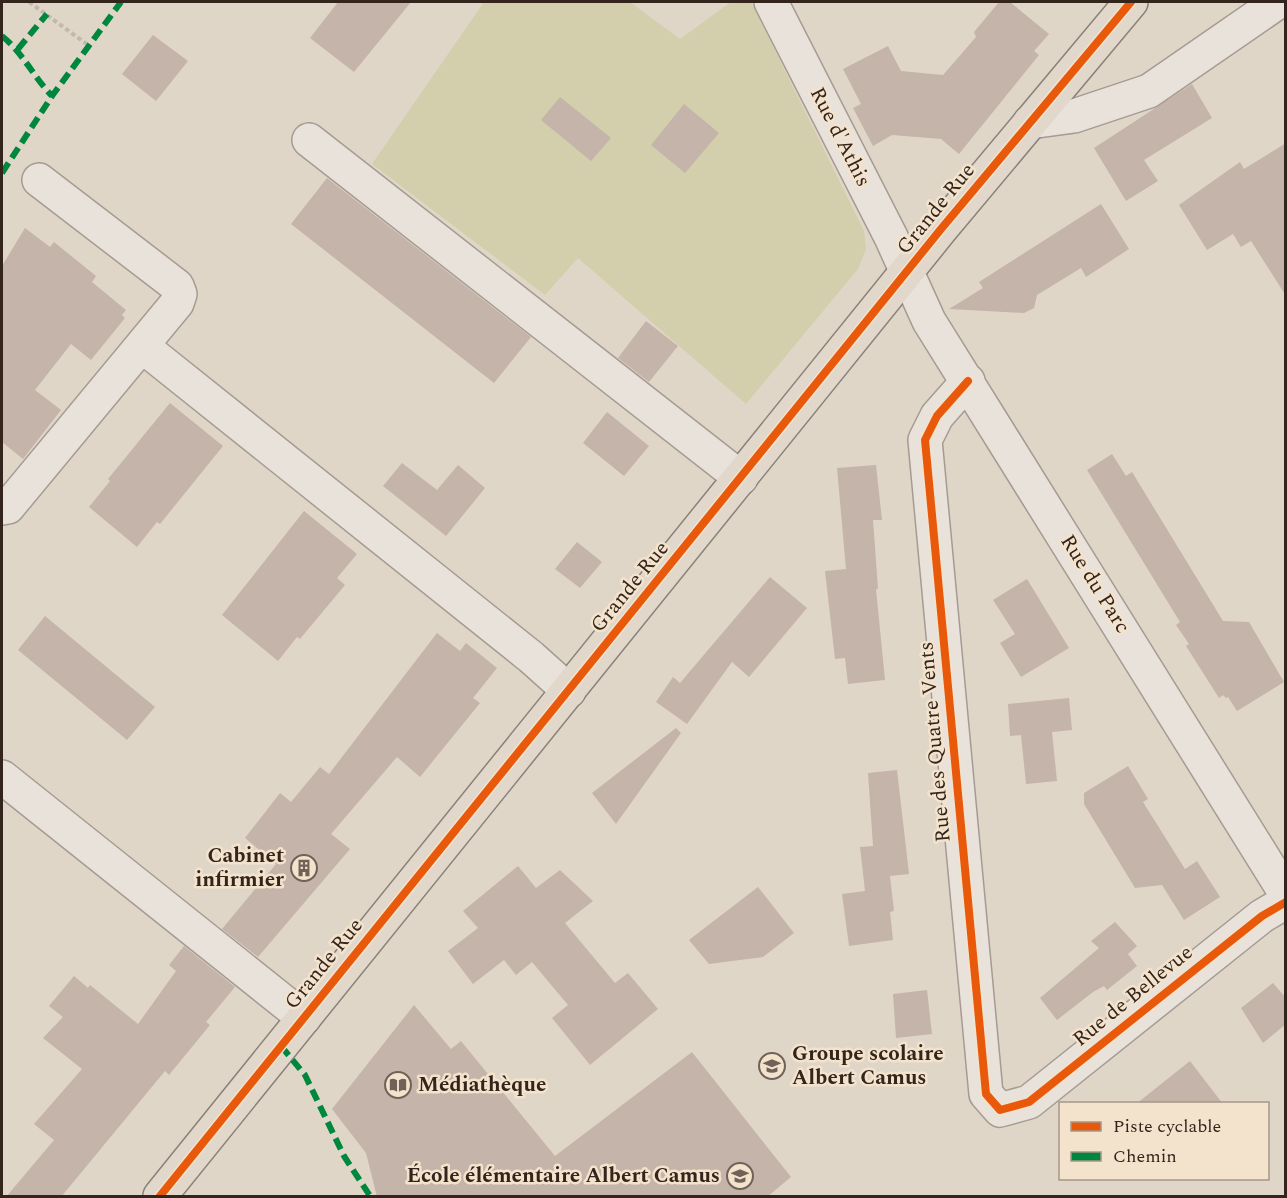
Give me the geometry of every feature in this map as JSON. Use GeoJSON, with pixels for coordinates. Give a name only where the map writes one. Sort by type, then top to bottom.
{"type":"FeatureCollection","features":[{"type":"Feature","properties":{"kind":"main road","name":"Grande Rue"},"geometry":{"type":"LineString","coordinates":[[160,1197],[907,273],[1131,2]]}},
{"type":"Feature","properties":{"kind":"street","name":"Rue d'Athis"},"geometry":{"type":"LineString","coordinates":[[771,2],[907,273]]}},
{"type":"Feature","properties":{"kind":"street"},"geometry":{"type":"LineString","coordinates":[[1030,122],[1074,116],[1149,90],[1278,2]]}},
{"type":"Feature","properties":{"kind":"street"},"geometry":{"type":"LineString","coordinates":[[309,140],[741,478]]}},
{"type":"Feature","properties":{"kind":"street"},"geometry":{"type":"LineString","coordinates":[[2,508],[8,507],[142,346],[177,303],[180,294],[177,286],[39,180]]}},
{"type":"Feature","properties":{"kind":"street","name":"Rue du Parc"},"geometry":{"type":"LineString","coordinates":[[907,273],[929,321],[1286,894]]}},
{"type":"Feature","properties":{"kind":"street"},"geometry":{"type":"LineString","coordinates":[[142,346],[531,657],[569,691]]}},
{"type":"Feature","properties":{"kind":"street","name":"Rue des Quatre Vents"},"geometry":{"type":"LineString","coordinates":[[968,381],[937,416],[925,440],[986,1094],[1000,1110]]}},
{"type":"Feature","properties":{"kind":"street"},"geometry":{"type":"LineString","coordinates":[[2,777],[304,1018]]}},
{"type":"Feature","properties":{"kind":"street","name":"Rue de Bellevue"},"geometry":{"type":"LineString","coordinates":[[1000,1110],[1029,1102],[1262,916],[1286,902]]}},
{"type":"Feature","properties":{"kind":"path"},"geometry":{"type":"LineString","coordinates":[[29,2],[88,45]]}},
{"type":"Feature","properties":{"kind":"shaded area"},"geometry":{"type":"Polygon","coordinates":[[[484,2],[630,2],[680,39],[731,2],[751,2],[864,231],[866,249],[858,269],[746,404],[578,258],[545,295],[372,164],[484,2]]]}},
{"type":"Feature","properties":{"kind":"building"},"geometry":{"type":"Polygon","coordinates":[[[338,2],[411,2],[354,72],[310,38],[338,2]]]}},
{"type":"Feature","properties":{"kind":"building"},"geometry":{"type":"Polygon","coordinates":[[[999,2],[1010,2],[1049,34],[1034,51],[1039,55],[959,154],[941,139],[892,135],[873,146],[853,108],[861,104],[843,69],[888,46],[901,71],[943,75],[976,37],[974,32],[999,2]]]}},
{"type":"Feature","properties":{"kind":"building"},"geometry":{"type":"Polygon","coordinates":[[[153,35],[188,61],[156,101],[122,74],[153,35]]]}},
{"type":"Feature","properties":{"kind":"building"},"geometry":{"type":"Polygon","coordinates":[[[1192,84],[1212,118],[1144,160],[1158,181],[1126,201],[1094,148],[1192,84]]]}},
{"type":"Feature","properties":{"kind":"building"},"geometry":{"type":"Polygon","coordinates":[[[560,97],[611,138],[591,161],[541,120],[560,97]]]}},
{"type":"Feature","properties":{"kind":"building"},"geometry":{"type":"Polygon","coordinates":[[[684,104],[719,133],[685,173],[651,145],[684,104]]]}},
{"type":"Feature","properties":{"kind":"building"},"geometry":{"type":"Polygon","coordinates":[[[1286,143],[1286,296],[1251,241],[1241,247],[1233,234],[1207,250],[1179,205],[1240,162],[1244,169],[1286,143]]]}},
{"type":"Feature","properties":{"kind":"building"},"geometry":{"type":"Polygon","coordinates":[[[327,178],[531,337],[494,383],[291,224],[327,178]]]}},
{"type":"Feature","properties":{"kind":"building"},"geometry":{"type":"Polygon","coordinates":[[[1101,204],[1129,249],[1086,277],[1081,268],[1037,295],[1034,308],[1024,313],[949,309],[983,288],[979,282],[1101,204]]]}},
{"type":"Feature","properties":{"kind":"building"},"geometry":{"type":"Polygon","coordinates":[[[25,228],[50,247],[54,242],[96,276],[92,282],[126,310],[122,315],[125,318],[91,360],[71,344],[35,390],[61,410],[23,459],[2,442],[2,266],[25,228]]]}},
{"type":"Feature","properties":{"kind":"building"},"geometry":{"type":"Polygon","coordinates":[[[646,321],[678,346],[649,382],[618,358],[646,321]]]}},
{"type":"Feature","properties":{"kind":"building"},"geometry":{"type":"Polygon","coordinates":[[[170,403],[223,446],[160,524],[157,522],[137,547],[89,507],[110,481],[108,479],[170,403]]]}},
{"type":"Feature","properties":{"kind":"building"},"geometry":{"type":"Polygon","coordinates":[[[607,412],[649,446],[624,476],[583,443],[607,412]]]}},
{"type":"Feature","properties":{"kind":"building"},"geometry":{"type":"Polygon","coordinates":[[[1112,454],[1126,476],[1132,472],[1223,621],[1249,622],[1284,682],[1237,711],[1228,697],[1223,695],[1219,698],[1186,646],[1189,644],[1176,625],[1180,622],[1087,470],[1112,454]]]}},
{"type":"Feature","properties":{"kind":"building"},"geometry":{"type":"Polygon","coordinates":[[[402,463],[437,490],[458,465],[485,488],[446,536],[383,486],[402,463]]]}},
{"type":"Feature","properties":{"kind":"building"},"geometry":{"type":"Polygon","coordinates":[[[876,465],[882,520],[873,520],[878,589],[876,589],[885,680],[848,684],[845,658],[835,659],[825,571],[846,569],[837,468],[876,465]]]}},
{"type":"Feature","properties":{"kind":"building"},"geometry":{"type":"Polygon","coordinates":[[[304,511],[357,554],[337,578],[345,585],[300,639],[297,637],[278,661],[222,615],[304,511]]]}},
{"type":"Feature","properties":{"kind":"building"},"geometry":{"type":"Polygon","coordinates":[[[577,542],[602,562],[580,588],[555,569],[577,542]]]}},
{"type":"Feature","properties":{"kind":"building"},"geometry":{"type":"Polygon","coordinates":[[[770,577],[807,608],[749,677],[732,662],[687,724],[656,702],[673,677],[680,683],[770,577]]]}},
{"type":"Feature","properties":{"kind":"building"},"geometry":{"type":"Polygon","coordinates":[[[1027,579],[1069,648],[1021,677],[1000,643],[1015,634],[993,600],[1027,579]]]}},
{"type":"Feature","properties":{"kind":"building"},"geometry":{"type":"Polygon","coordinates":[[[45,616],[155,707],[127,740],[18,650],[45,616]]]}},
{"type":"Feature","properties":{"kind":"building"},"geometry":{"type":"Polygon","coordinates":[[[437,633],[460,651],[466,643],[497,668],[473,698],[480,703],[420,777],[397,757],[331,834],[350,849],[258,957],[222,929],[276,864],[245,838],[280,793],[291,802],[320,767],[329,774],[437,633]]]}},
{"type":"Feature","properties":{"kind":"building"},"geometry":{"type":"Polygon","coordinates":[[[1069,698],[1072,730],[1052,732],[1057,781],[1026,784],[1021,735],[1010,736],[1008,704],[1069,698]]]}},
{"type":"Feature","properties":{"kind":"building"},"geometry":{"type":"Polygon","coordinates":[[[676,728],[681,733],[616,824],[592,793],[676,728]]]}},
{"type":"Feature","properties":{"kind":"building"},"geometry":{"type":"Polygon","coordinates":[[[1128,766],[1148,799],[1143,802],[1185,869],[1197,861],[1220,897],[1184,920],[1162,885],[1135,888],[1084,804],[1084,793],[1128,766]]]}},
{"type":"Feature","properties":{"kind":"building"},"geometry":{"type":"Polygon","coordinates":[[[897,770],[909,874],[890,876],[894,911],[890,912],[893,940],[849,946],[842,894],[865,891],[860,847],[873,846],[868,773],[897,770]]]}},
{"type":"Feature","properties":{"kind":"building"},"geometry":{"type":"Polygon","coordinates":[[[518,866],[536,888],[560,870],[593,901],[565,923],[615,983],[628,973],[658,1009],[590,1065],[552,1018],[568,1005],[532,962],[516,975],[504,960],[473,984],[448,951],[478,928],[463,911],[518,866]]]}},
{"type":"Feature","properties":{"kind":"building"},"geometry":{"type":"Polygon","coordinates":[[[758,887],[794,933],[763,957],[709,964],[689,940],[758,887]]]}},
{"type":"Feature","properties":{"kind":"building"},"geometry":{"type":"Polygon","coordinates":[[[1115,922],[1137,946],[1128,954],[1137,966],[1107,990],[1104,986],[1093,992],[1057,1020],[1040,998],[1099,948],[1091,941],[1115,922]]]}},
{"type":"Feature","properties":{"kind":"building"},"geometry":{"type":"Polygon","coordinates":[[[184,946],[235,987],[206,1022],[210,1025],[169,1075],[165,1071],[61,1197],[6,1197],[54,1140],[34,1124],[82,1069],[43,1038],[63,1017],[49,1006],[74,976],[88,988],[90,985],[138,1024],[176,971],[169,965],[184,946]]]}},
{"type":"Feature","properties":{"kind":"building"},"geometry":{"type":"Polygon","coordinates":[[[1273,983],[1286,998],[1286,1024],[1263,1043],[1241,1008],[1273,983]]]}},
{"type":"Feature","properties":{"kind":"building"},"geometry":{"type":"Polygon","coordinates":[[[927,990],[932,1034],[896,1038],[893,994],[927,990]]]}},
{"type":"Feature","properties":{"kind":"building"},"geometry":{"type":"Polygon","coordinates":[[[414,1005],[451,1049],[461,1041],[555,1156],[692,1052],[791,1177],[767,1197],[377,1197],[366,1153],[332,1109],[414,1005]]]}},
{"type":"Feature","properties":{"kind":"building"},"geometry":{"type":"Polygon","coordinates":[[[1190,1061],[1221,1102],[1139,1102],[1190,1061]]]}},
{"type":"Feature","properties":{"kind":"marked path"},"geometry":{"type":"LineString","coordinates":[[2,173],[52,96],[121,2]]}},
{"type":"Feature","properties":{"kind":"marked path"},"geometry":{"type":"LineString","coordinates":[[18,49],[47,14]]}},
{"type":"Feature","properties":{"kind":"marked path"},"geometry":{"type":"LineString","coordinates":[[2,36],[52,96]]}},
{"type":"Feature","properties":{"kind":"marked path"},"geometry":{"type":"LineString","coordinates":[[281,1046],[305,1075],[344,1156],[370,1196]]}},
{"type":"Feature","properties":{"kind":"cycle path"},"geometry":{"type":"LineString","coordinates":[[160,1196],[941,229],[1131,2]]}},
{"type":"Feature","properties":{"kind":"cycle path"},"geometry":{"type":"LineString","coordinates":[[968,381],[937,416],[925,440],[986,1094],[1000,1110],[1029,1102],[1262,916],[1286,902]]}},
{"type":"Feature","properties":{"kind":"place","name":"Cabinet infirmier"},"geometry":{"type":"Point","coordinates":[304,868]}},
{"type":"Feature","properties":{"kind":"place","name":"Groupe scolaire Albert Camus"},"geometry":{"type":"Point","coordinates":[772,1066]}},
{"type":"Feature","properties":{"kind":"place","name":"Médiathèque"},"geometry":{"type":"Point","coordinates":[398,1085]}},
{"type":"Feature","properties":{"kind":"place","name":"École élémentaire Albert Camus"},"geometry":{"type":"Point","coordinates":[740,1176]}}]}
